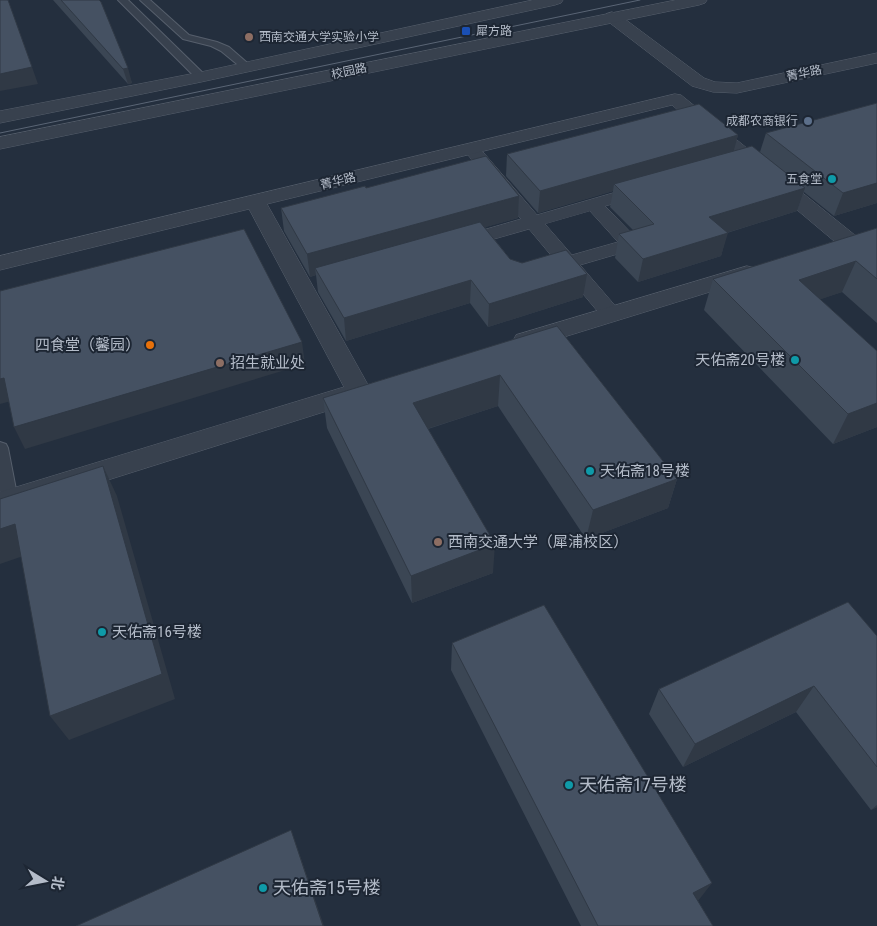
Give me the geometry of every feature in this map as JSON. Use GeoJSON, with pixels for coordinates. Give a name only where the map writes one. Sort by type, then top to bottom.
{"type":"FeatureCollection","features":[{"type":"Feature","properties":{"kind":"street","name":"校园路"},"geometry":{"type":"LineString","coordinates":[[0,117],[247,67],[501,5],[556,0]]}},
{"type":"Feature","properties":{"kind":"street","name":"校园路"},"geometry":{"type":"LineString","coordinates":[[0,143],[607,10],[699,0]]}},
{"type":"Feature","properties":{"kind":"street"},"geometry":{"type":"LineString","coordinates":[[585,6],[607,10]]}},
{"type":"Feature","properties":{"kind":"street","name":"菁华路"},"geometry":{"type":"LineString","coordinates":[[607,10],[698,82],[714,87],[737,88],[874,58]]}},
{"type":"Feature","properties":{"kind":"street","name":"菁华路"},"geometry":{"type":"LineString","coordinates":[[0,263],[675,99],[739,162],[859,238],[820,250]]}},
{"type":"Feature","properties":{"kind":"street"},"geometry":{"type":"LineString","coordinates":[[471,149],[612,314]]}},
{"type":"Feature","properties":{"kind":"street"},"geometry":{"type":"LineString","coordinates":[[446,247],[489,243],[534,222],[657,186]]}},
{"type":"Feature","properties":{"kind":"street"},"geometry":{"type":"LineString","coordinates":[[5,501],[368,389],[311,285],[255,201]]}},
{"type":"Feature","properties":{"kind":"street"},"geometry":{"type":"LineString","coordinates":[[525,275],[631,244],[593,204]]}},
{"type":"Feature","properties":{"kind":"street"},"geometry":{"type":"LineString","coordinates":[[499,349],[772,265]]}},
{"type":"Feature","properties":{"kind":"lane"},"geometry":{"type":"LineString","coordinates":[[123,0],[201,77]]}},
{"type":"Feature","properties":{"kind":"lane"},"geometry":{"type":"LineString","coordinates":[[145,0],[186,37],[214,44],[225,49],[247,67]]}},
{"type":"Feature","properties":{"kind":"lane"},"geometry":{"type":"LineString","coordinates":[[0,448],[5,501]]}},
{"type":"Feature","properties":{"kind":"building"},"geometry":{"type":"Polygon","coordinates":[[[0,0],[8,0],[32,67],[0,74],[0,0]]]}},
{"type":"Feature","properties":{"kind":"building"},"geometry":{"type":"Polygon","coordinates":[[[61,0],[99,0],[101,2],[128,68],[123,69],[61,0]]]}},
{"type":"Feature","properties":{"kind":"building"},"geometry":{"type":"Polygon","coordinates":[[[877,103],[877,183],[843,193],[766,133],[877,103]]]}},
{"type":"Feature","properties":{"kind":"building"},"geometry":{"type":"Polygon","coordinates":[[[699,104],[738,135],[540,191],[507,154],[699,104]]]}},
{"type":"Feature","properties":{"kind":"building"},"geometry":{"type":"Polygon","coordinates":[[[752,146],[805,188],[709,217],[728,233],[643,259],[619,234],[654,224],[614,184],[752,146]]]}},
{"type":"Feature","properties":{"kind":"building"},"geometry":{"type":"Polygon","coordinates":[[[486,156],[519,196],[307,254],[281,208],[365,186],[366,188],[486,156]]]}},
{"type":"Feature","properties":{"kind":"building"},"geometry":{"type":"Polygon","coordinates":[[[480,222],[510,259],[522,263],[566,250],[587,274],[489,304],[471,280],[344,318],[315,268],[480,222]]]}},
{"type":"Feature","properties":{"kind":"building"},"geometry":{"type":"Polygon","coordinates":[[[877,228],[877,279],[856,261],[799,280],[877,351],[877,403],[848,414],[713,279],[877,228]]]}},
{"type":"Feature","properties":{"kind":"building","name":"四食堂（馨园）"},"geometry":{"type":"Polygon","coordinates":[[[244,229],[302,342],[14,427],[4,378],[0,379],[0,291],[244,229]]]}},
{"type":"Feature","properties":{"kind":"building","name":"天佑斋18号楼"},"geometry":{"type":"Polygon","coordinates":[[[557,326],[677,479],[593,510],[500,375],[413,403],[495,544],[411,576],[323,398],[557,326]]]}},
{"type":"Feature","properties":{"kind":"building","name":"天佑斋16号楼"},"geometry":{"type":"Polygon","coordinates":[[[103,466],[162,674],[50,716],[15,524],[0,529],[0,499],[103,466]]]}},
{"type":"Feature","properties":{"kind":"building","name":"天佑斋17号楼"},"geometry":{"type":"Polygon","coordinates":[[[848,602],[877,636],[877,767],[814,686],[695,744],[659,689],[848,602]]]}},
{"type":"Feature","properties":{"kind":"building","name":"天佑斋17号楼"},"geometry":{"type":"Polygon","coordinates":[[[544,605],[712,883],[693,893],[713,926],[598,926],[452,643],[544,605]]]}},
{"type":"Feature","properties":{"kind":"building","name":"天佑斋15号楼"},"geometry":{"type":"Polygon","coordinates":[[[291,830],[323,926],[76,926],[291,830]]]}},
{"type":"Feature","properties":{"kind":"tram line"},"geometry":{"type":"LineString","coordinates":[[0,133],[640,0]]}},
{"type":"Feature","properties":{"kind":"place","name":"犀方路"},"geometry":{"type":"Point","coordinates":[466,31]}},
{"type":"Feature","properties":{"kind":"place","name":"西南交通大学实验小学"},"geometry":{"type":"Point","coordinates":[249,37]}},
{"type":"Feature","properties":{"kind":"place","name":"成都农商银行"},"geometry":{"type":"Point","coordinates":[808,121]}},
{"type":"Feature","properties":{"kind":"place","name":"五食堂"},"geometry":{"type":"Point","coordinates":[832,179]}},
{"type":"Feature","properties":{"kind":"place","name":"四食堂（馨园）"},"geometry":{"type":"Point","coordinates":[150,345]}},
{"type":"Feature","properties":{"kind":"place","name":"天佑斋20号楼"},"geometry":{"type":"Point","coordinates":[795,360]}},
{"type":"Feature","properties":{"kind":"place","name":"招生就业处"},"geometry":{"type":"Point","coordinates":[220,363]}},
{"type":"Feature","properties":{"kind":"place","name":"天佑斋18号楼"},"geometry":{"type":"Point","coordinates":[590,471]}},
{"type":"Feature","properties":{"kind":"place","name":"西南交通大学（犀浦校区）"},"geometry":{"type":"Point","coordinates":[438,542]}},
{"type":"Feature","properties":{"kind":"place","name":"天佑斋16号楼"},"geometry":{"type":"Point","coordinates":[102,632]}},
{"type":"Feature","properties":{"kind":"place","name":"天佑斋17号楼"},"geometry":{"type":"Point","coordinates":[569,785]}},
{"type":"Feature","properties":{"kind":"place","name":"天佑斋15号楼"},"geometry":{"type":"Point","coordinates":[263,888]}}]}
